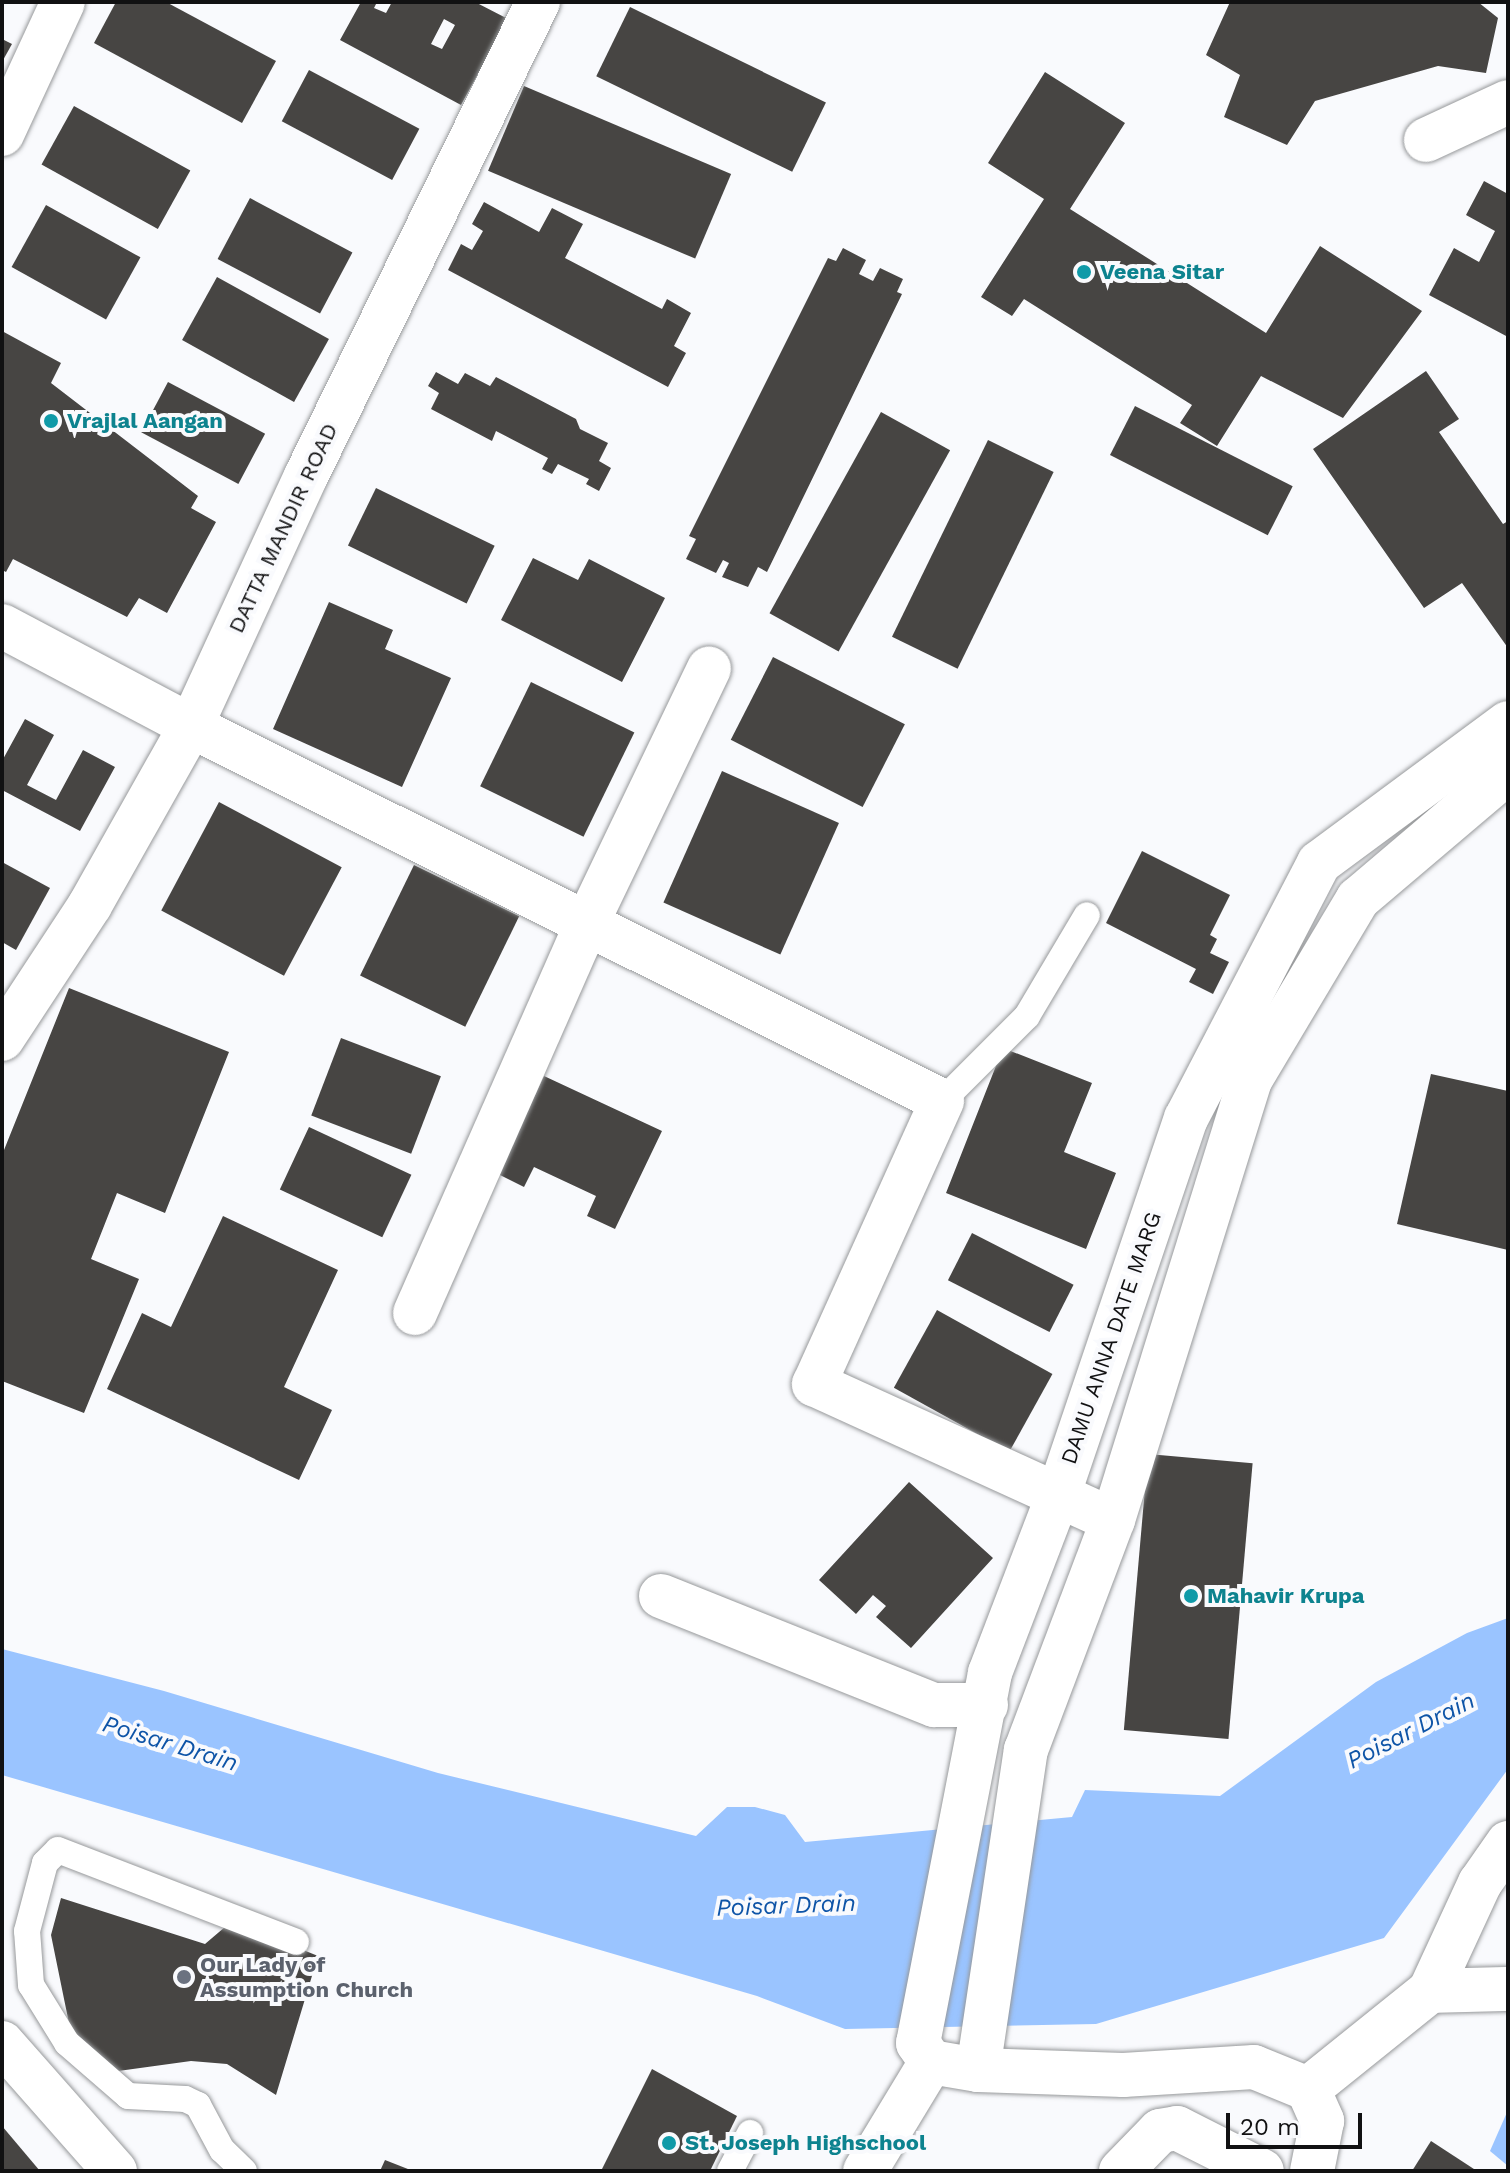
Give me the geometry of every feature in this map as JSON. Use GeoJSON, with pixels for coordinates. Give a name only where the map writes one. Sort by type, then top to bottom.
{"type":"FeatureCollection","features":[{"type":"Feature","properties":{"kind":"street"},"geometry":{"type":"LineString","coordinates":[[2,134],[63,2]]}},
{"type":"Feature","properties":{"kind":"street","name":"DATTA MANDIR ROAD"},"geometry":{"type":"LineString","coordinates":[[2,1039],[90,905],[191,726],[306,476],[538,2]]}},
{"type":"Feature","properties":{"kind":"street"},"geometry":{"type":"LineString","coordinates":[[1426,140],[1508,102]]}},
{"type":"Feature","properties":{"kind":"street"},"geometry":{"type":"LineString","coordinates":[[2,626],[191,726],[588,921],[942,1101],[814,1384],[1113,1520]]}},
{"type":"Feature","properties":{"kind":"street"},"geometry":{"type":"LineString","coordinates":[[415,1313],[588,921],[709,669]]}},
{"type":"Feature","properties":{"kind":"street","name":"DAMU ANNA DATE MARG"},"geometry":{"type":"LineString","coordinates":[[925,2053],[973,1752],[986,1705],[990,1673],[1059,1493],[1186,1118],[1319,863],[1508,723]]}},
{"type":"Feature","properties":{"kind":"street"},"geometry":{"type":"LineString","coordinates":[[981,2055],[1026,1750],[1113,1520],[1250,1080],[1358,899],[1508,772]]}},
{"type":"Feature","properties":{"kind":"street"},"geometry":{"type":"LineString","coordinates":[[661,1596],[934,1705],[986,1705]]}},
{"type":"Feature","properties":{"kind":"street"},"geometry":{"type":"LineString","coordinates":[[1275,2171],[1311,2097],[1430,1991],[1480,1883],[1508,1843]]}},
{"type":"Feature","properties":{"kind":"street"},"geometry":{"type":"LineString","coordinates":[[1430,1991],[1483,1994],[1508,1989]]}},
{"type":"Feature","properties":{"kind":"street"},"geometry":{"type":"LineString","coordinates":[[2,2043],[115,2171]]}},
{"type":"Feature","properties":{"kind":"street"},"geometry":{"type":"LineString","coordinates":[[865,2171],[925,2053],[981,2055],[1123,2075],[1254,2067],[1311,2097],[1322,2121],[1312,2171]]}},
{"type":"Feature","properties":{"kind":"street"},"geometry":{"type":"LineString","coordinates":[[1121,2171],[1160,2131],[1177,2128],[1262,2171]]}},
{"type":"Feature","properties":{"kind":"lane"},"geometry":{"type":"LineString","coordinates":[[942,1101],[1027,1016],[1087,915]]}},
{"type":"Feature","properties":{"kind":"lane"},"geometry":{"type":"LineString","coordinates":[[244,2171],[222,2150],[198,2105],[185,2099],[128,2096],[67,2043],[31,1985],[27,1931],[45,1863],[58,1850],[296,1942]]}},
{"type":"Feature","properties":{"kind":"lane"},"geometry":{"type":"LineString","coordinates":[[730,2171],[750,2133]]}},
{"type":"Feature","properties":{"kind":"water","name":"Poisar Drain"},"geometry":{"type":"Polygon","coordinates":[[[1508,1618],[1508,1769],[1384,1938],[1096,2024],[845,2029],[757,1996],[2,1775],[2,1649],[164,1691],[438,1773],[696,1836],[727,1807],[755,1807],[785,1815],[805,1842],[1072,1817],[1085,1790],[1220,1796],[1376,1682],[1467,1633],[1508,1618]]]}},
{"type":"Feature","properties":{"kind":"water"},"geometry":{"type":"Polygon","coordinates":[[[1508,2110],[1508,2166],[1490,2151],[1508,2110]]]}},
{"type":"Feature","properties":{"kind":"building"},"geometry":{"type":"Polygon","coordinates":[[[116,2],[166,2],[276,61],[242,123],[94,43],[116,2]]]}},
{"type":"Feature","properties":{"kind":"building"},"geometry":{"type":"Polygon","coordinates":[[[361,2],[377,2],[374,8],[386,13],[392,2],[475,2],[508,19],[461,105],[340,40],[361,2]],[[444,19],[431,44],[442,49],[455,25],[444,19]]]}},
{"type":"Feature","properties":{"kind":"building"},"geometry":{"type":"Polygon","coordinates":[[[1230,2],[1478,2],[1498,18],[1486,73],[1438,66],[1315,101],[1287,145],[1224,117],[1240,75],[1206,55],[1230,2]]]}},
{"type":"Feature","properties":{"kind":"building"},"geometry":{"type":"Polygon","coordinates":[[[630,7],[826,103],[792,172],[596,76],[630,7]]]}},
{"type":"Feature","properties":{"kind":"building"},"geometry":{"type":"Polygon","coordinates":[[[2,39],[12,44],[2,62],[2,39]]]}},
{"type":"Feature","properties":{"kind":"building"},"geometry":{"type":"Polygon","coordinates":[[[309,70],[419,129],[392,180],[282,121],[309,70]]]}},
{"type":"Feature","properties":{"kind":"building","name":"Veena Sitar"},"geometry":{"type":"Polygon","coordinates":[[[1045,72],[1125,123],[1070,209],[1266,333],[1320,246],[1422,311],[1343,418],[1261,376],[1217,446],[1180,423],[1192,405],[1024,299],[1012,316],[981,297],[1044,199],[988,163],[1045,72]]]}},
{"type":"Feature","properties":{"kind":"building"},"geometry":{"type":"Polygon","coordinates":[[[524,86],[731,174],[695,259],[488,171],[524,86]]]}},
{"type":"Feature","properties":{"kind":"building"},"geometry":{"type":"Polygon","coordinates":[[[74,106],[190,170],[158,229],[42,165],[74,106]]]}},
{"type":"Feature","properties":{"kind":"building"},"geometry":{"type":"Polygon","coordinates":[[[1484,181],[1508,194],[1508,337],[1429,295],[1454,248],[1479,262],[1495,231],[1466,215],[1484,181]]]}},
{"type":"Feature","properties":{"kind":"building"},"geometry":{"type":"Polygon","coordinates":[[[250,198],[352,252],[320,313],[218,259],[250,198]]]}},
{"type":"Feature","properties":{"kind":"building"},"geometry":{"type":"Polygon","coordinates":[[[484,202],[539,232],[552,208],[583,224],[565,258],[662,309],[667,299],[691,313],[674,346],[686,353],[668,387],[448,270],[461,244],[472,250],[483,231],[472,224],[484,202]]]}},
{"type":"Feature","properties":{"kind":"building"},"geometry":{"type":"Polygon","coordinates":[[[46,205],[140,257],[106,319],[12,267],[46,205]]]}},
{"type":"Feature","properties":{"kind":"building"},"geometry":{"type":"Polygon","coordinates":[[[843,248],[866,260],[859,274],[873,281],[880,268],[903,279],[897,292],[902,294],[767,572],[758,567],[748,587],[722,577],[729,563],[723,560],[716,573],[686,559],[696,539],[689,536],[828,258],[836,261],[843,248]]]}},
{"type":"Feature","properties":{"kind":"building"},"geometry":{"type":"Polygon","coordinates":[[[217,277],[329,339],[294,402],[182,340],[217,277]]]}},
{"type":"Feature","properties":{"kind":"building","name":"Vrajlal Aangan"},"geometry":{"type":"Polygon","coordinates":[[[2,331],[61,363],[51,383],[198,496],[191,508],[216,522],[167,613],[139,598],[127,617],[13,559],[6,572],[2,570],[2,331]]]}},
{"type":"Feature","properties":{"kind":"building"},"geometry":{"type":"Polygon","coordinates":[[[1426,371],[1459,419],[1439,432],[1503,524],[1508,521],[1508,648],[1462,583],[1424,608],[1313,449],[1426,371]]]}},
{"type":"Feature","properties":{"kind":"building"},"geometry":{"type":"Polygon","coordinates":[[[436,372],[458,384],[465,373],[490,386],[496,377],[576,419],[580,429],[608,443],[599,461],[611,468],[599,491],[586,484],[589,479],[558,464],[552,474],[542,469],[548,458],[496,431],[492,441],[431,409],[439,393],[428,386],[436,372]]]}},
{"type":"Feature","properties":{"kind":"building"},"geometry":{"type":"Polygon","coordinates":[[[168,382],[265,434],[238,484],[141,432],[168,382]]]}},
{"type":"Feature","properties":{"kind":"building"},"geometry":{"type":"Polygon","coordinates":[[[1135,406],[1293,486],[1268,535],[1110,455],[1135,406]]]}},
{"type":"Feature","properties":{"kind":"building"},"geometry":{"type":"Polygon","coordinates":[[[881,412],[950,450],[839,651],[769,613],[881,412]]]}},
{"type":"Feature","properties":{"kind":"building"},"geometry":{"type":"Polygon","coordinates":[[[988,440],[1054,472],[958,669],[892,637],[988,440]]]}},
{"type":"Feature","properties":{"kind":"building"},"geometry":{"type":"Polygon","coordinates":[[[376,488],[495,546],[467,603],[348,546],[376,488]]]}},
{"type":"Feature","properties":{"kind":"building"},"geometry":{"type":"Polygon","coordinates":[[[533,558],[578,580],[589,559],[665,598],[622,682],[501,620],[533,558]]]}},
{"type":"Feature","properties":{"kind":"building"},"geometry":{"type":"Polygon","coordinates":[[[329,602],[393,630],[385,649],[451,678],[402,787],[273,729],[329,602]]]}},
{"type":"Feature","properties":{"kind":"building"},"geometry":{"type":"Polygon","coordinates":[[[773,657],[905,724],[863,807],[731,740],[773,657]]]}},
{"type":"Feature","properties":{"kind":"building"},"geometry":{"type":"Polygon","coordinates":[[[531,682],[634,732],[584,837],[480,786],[531,682]]]}},
{"type":"Feature","properties":{"kind":"building"},"geometry":{"type":"Polygon","coordinates":[[[25,719],[54,735],[27,785],[56,800],[83,750],[115,767],[80,831],[2,790],[2,761],[25,719]]]}},
{"type":"Feature","properties":{"kind":"building"},"geometry":{"type":"Polygon","coordinates":[[[722,771],[839,823],[780,955],[663,903],[722,771]]]}},
{"type":"Feature","properties":{"kind":"building"},"geometry":{"type":"Polygon","coordinates":[[[219,802],[342,867],[284,976],[161,911],[219,802]]]}},
{"type":"Feature","properties":{"kind":"building"},"geometry":{"type":"Polygon","coordinates":[[[1142,851],[1230,895],[1210,935],[1217,939],[1210,953],[1229,962],[1213,994],[1189,982],[1196,969],[1106,923],[1142,851]]]}},
{"type":"Feature","properties":{"kind":"building"},"geometry":{"type":"Polygon","coordinates":[[[2,862],[50,888],[16,950],[2,942],[2,862]]]}},
{"type":"Feature","properties":{"kind":"building"},"geometry":{"type":"Polygon","coordinates":[[[414,865],[519,916],[465,1027],[360,976],[414,865]]]}},
{"type":"Feature","properties":{"kind":"building"},"geometry":{"type":"Polygon","coordinates":[[[69,988],[229,1052],[165,1213],[117,1193],[91,1259],[139,1279],[84,1413],[2,1381],[2,1155],[69,988]]]}},
{"type":"Feature","properties":{"kind":"building"},"geometry":{"type":"Polygon","coordinates":[[[341,1038],[441,1076],[411,1154],[311,1115],[341,1038]]]}},
{"type":"Feature","properties":{"kind":"building"},"geometry":{"type":"Polygon","coordinates":[[[1003,1048],[1092,1083],[1064,1152],[1116,1173],[1086,1249],[946,1193],[1003,1048]]]}},
{"type":"Feature","properties":{"kind":"building"},"geometry":{"type":"Polygon","coordinates":[[[1431,1074],[1508,1091],[1508,1250],[1397,1224],[1431,1074]]]}},
{"type":"Feature","properties":{"kind":"building"},"geometry":{"type":"Polygon","coordinates":[[[544,1076],[662,1131],[615,1229],[587,1216],[596,1196],[534,1167],[524,1187],[498,1174],[544,1076]]]}},
{"type":"Feature","properties":{"kind":"building"},"geometry":{"type":"Polygon","coordinates":[[[309,1127],[411,1175],[382,1237],[280,1190],[309,1127]]]}},
{"type":"Feature","properties":{"kind":"building"},"geometry":{"type":"Polygon","coordinates":[[[223,1216],[338,1270],[284,1387],[332,1410],[299,1480],[107,1389],[142,1313],[171,1327],[223,1216]]]}},
{"type":"Feature","properties":{"kind":"building"},"geometry":{"type":"Polygon","coordinates":[[[972,1233],[1074,1285],[1050,1332],[948,1280],[972,1233]]]}},
{"type":"Feature","properties":{"kind":"building"},"geometry":{"type":"Polygon","coordinates":[[[937,1310],[1052,1374],[1009,1452],[894,1388],[937,1310]]]}},
{"type":"Feature","properties":{"kind":"building","name":"Mahavir Krupa"},"geometry":{"type":"Polygon","coordinates":[[[1148,1454],[1253,1463],[1228,1739],[1124,1730],[1148,1454]]]}},
{"type":"Feature","properties":{"kind":"building"},"geometry":{"type":"Polygon","coordinates":[[[909,1482],[993,1558],[911,1648],[876,1617],[886,1606],[873,1595],[856,1614],[819,1580],[909,1482]]]}},
{"type":"Feature","properties":{"kind":"building","name":"Our Lady of Assumption Church"},"geometry":{"type":"Polygon","coordinates":[[[61,1898],[205,1944],[232,1921],[318,1956],[276,2095],[227,2064],[191,2061],[111,2072],[73,2043],[51,1935],[61,1898]]]}},
{"type":"Feature","properties":{"kind":"building","name":"St. Joseph Highschool"},"geometry":{"type":"Polygon","coordinates":[[[652,2069],[737,2116],[710,2171],[601,2171],[652,2069]]]}},
{"type":"Feature","properties":{"kind":"building"},"geometry":{"type":"Polygon","coordinates":[[[2,2126],[40,2171],[2,2171],[2,2126]]]}},
{"type":"Feature","properties":{"kind":"building"},"geometry":{"type":"Polygon","coordinates":[[[1431,2141],[1477,2171],[1412,2171],[1431,2141]]]}},
{"type":"Feature","properties":{"kind":"building"},"geometry":{"type":"Polygon","coordinates":[[[385,2160],[413,2171],[380,2171],[385,2160]]]}},
{"type":"Feature","properties":{"kind":"place","name":"Veena Sitar"},"geometry":{"type":"Point","coordinates":[1084,272]}},
{"type":"Feature","properties":{"kind":"place","name":"Vrajlal Aangan"},"geometry":{"type":"Point","coordinates":[51,421]}},
{"type":"Feature","properties":{"kind":"place","name":"Mahavir Krupa"},"geometry":{"type":"Point","coordinates":[1191,1596]}},
{"type":"Feature","properties":{"kind":"place","name":"Our Lady of Assumption Church"},"geometry":{"type":"Point","coordinates":[184,1977]}},
{"type":"Feature","properties":{"kind":"place","name":"St. Joseph Highschool"},"geometry":{"type":"Point","coordinates":[669,2143]}}]}
